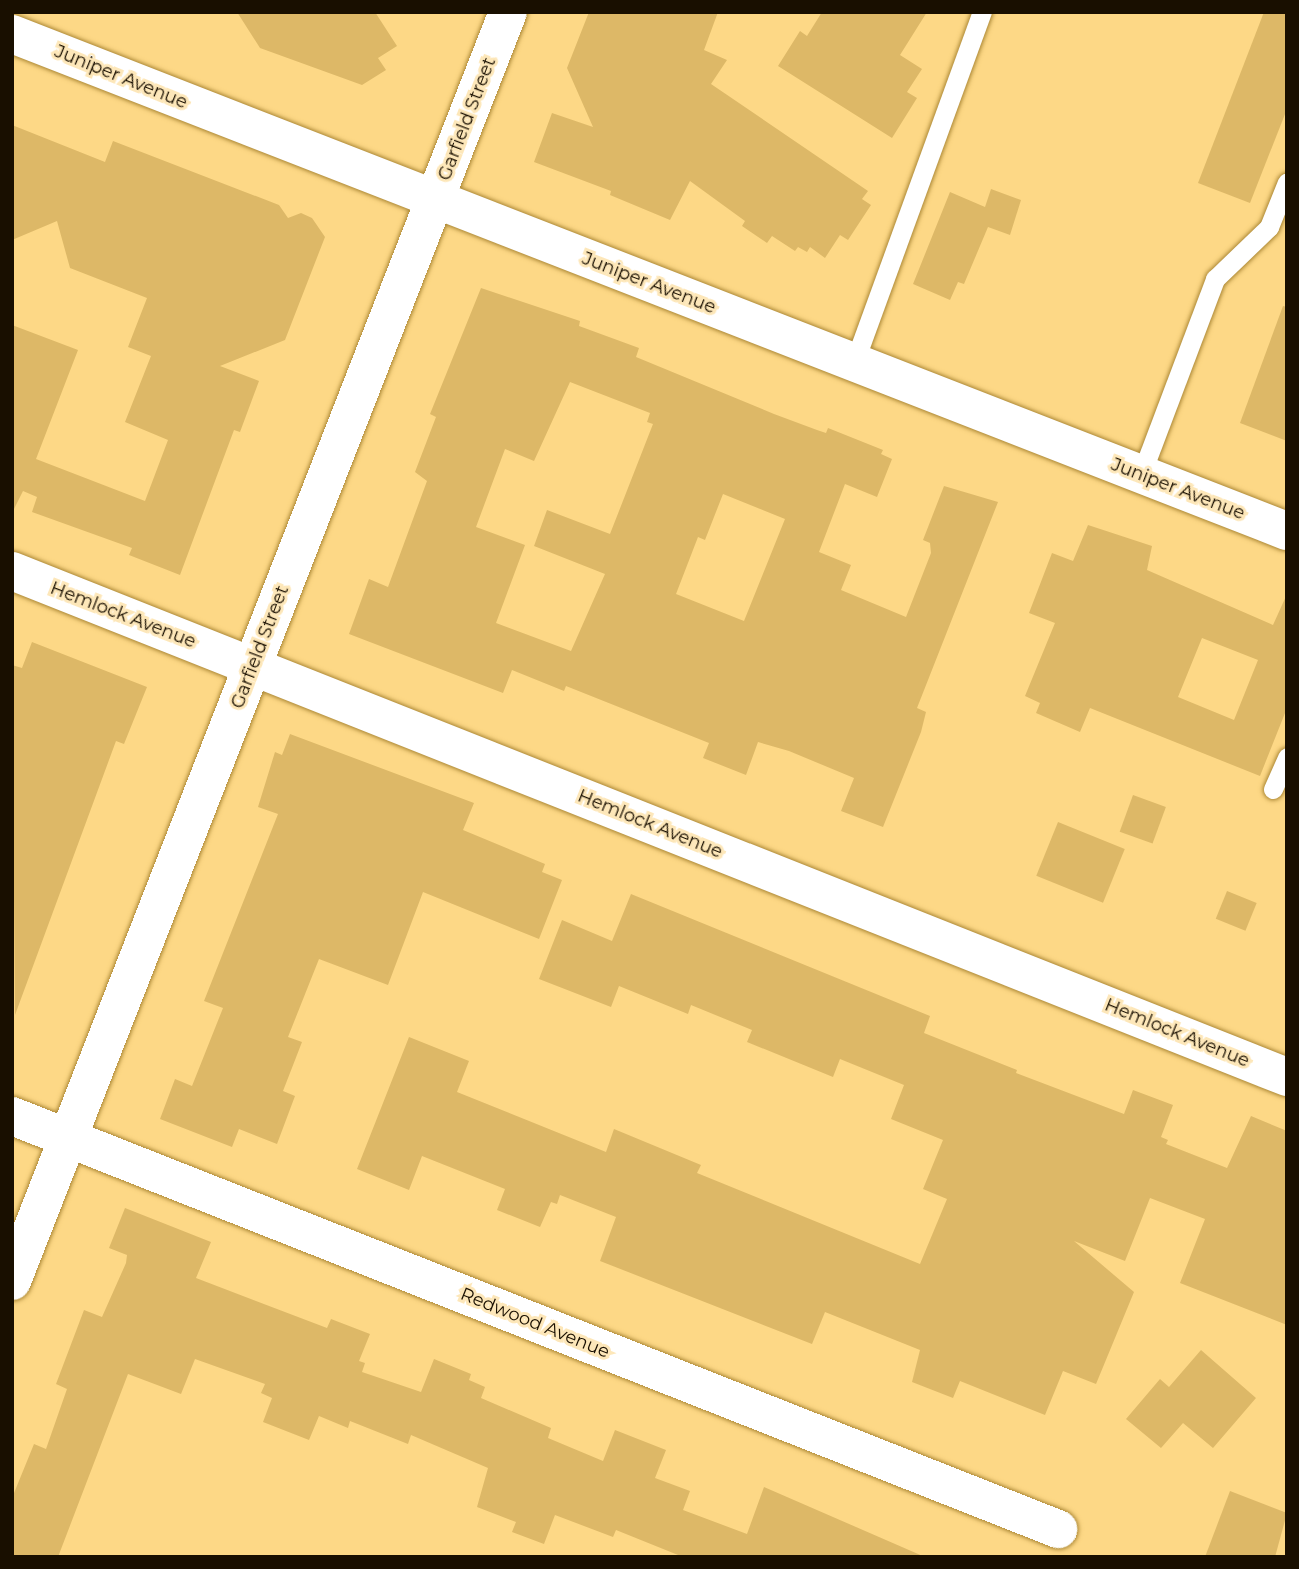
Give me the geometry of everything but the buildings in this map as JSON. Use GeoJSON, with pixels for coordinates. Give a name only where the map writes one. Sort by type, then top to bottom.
{"type":"FeatureCollection","features":[{"type":"Feature","properties":{"kind":"street","name":"Garfield Street"},"geometry":{"type":"LineString","coordinates":[[12,1281],[508,12]]}},
{"type":"Feature","properties":{"kind":"street","name":"Juniper Avenue"},"geometry":{"type":"LineString","coordinates":[[12,34],[1287,531]]}},
{"type":"Feature","properties":{"kind":"street","name":"Hemlock Avenue"},"geometry":{"type":"LineString","coordinates":[[12,571],[1287,1077]]}},
{"type":"Feature","properties":{"kind":"street","name":"Redwood Avenue"},"geometry":{"type":"LineString","coordinates":[[12,1116],[1058,1529]]}},
{"type":"Feature","properties":{"kind":"lane"},"geometry":{"type":"LineString","coordinates":[[854,363],[982,12]]}},
{"type":"Feature","properties":{"kind":"lane"},"geometry":{"type":"LineString","coordinates":[[1141,475],[1214,279],[1269,227],[1287,182]]}},
{"type":"Feature","properties":{"kind":"lane"},"geometry":{"type":"LineString","coordinates":[[1273,789],[1287,757]]}}]}
